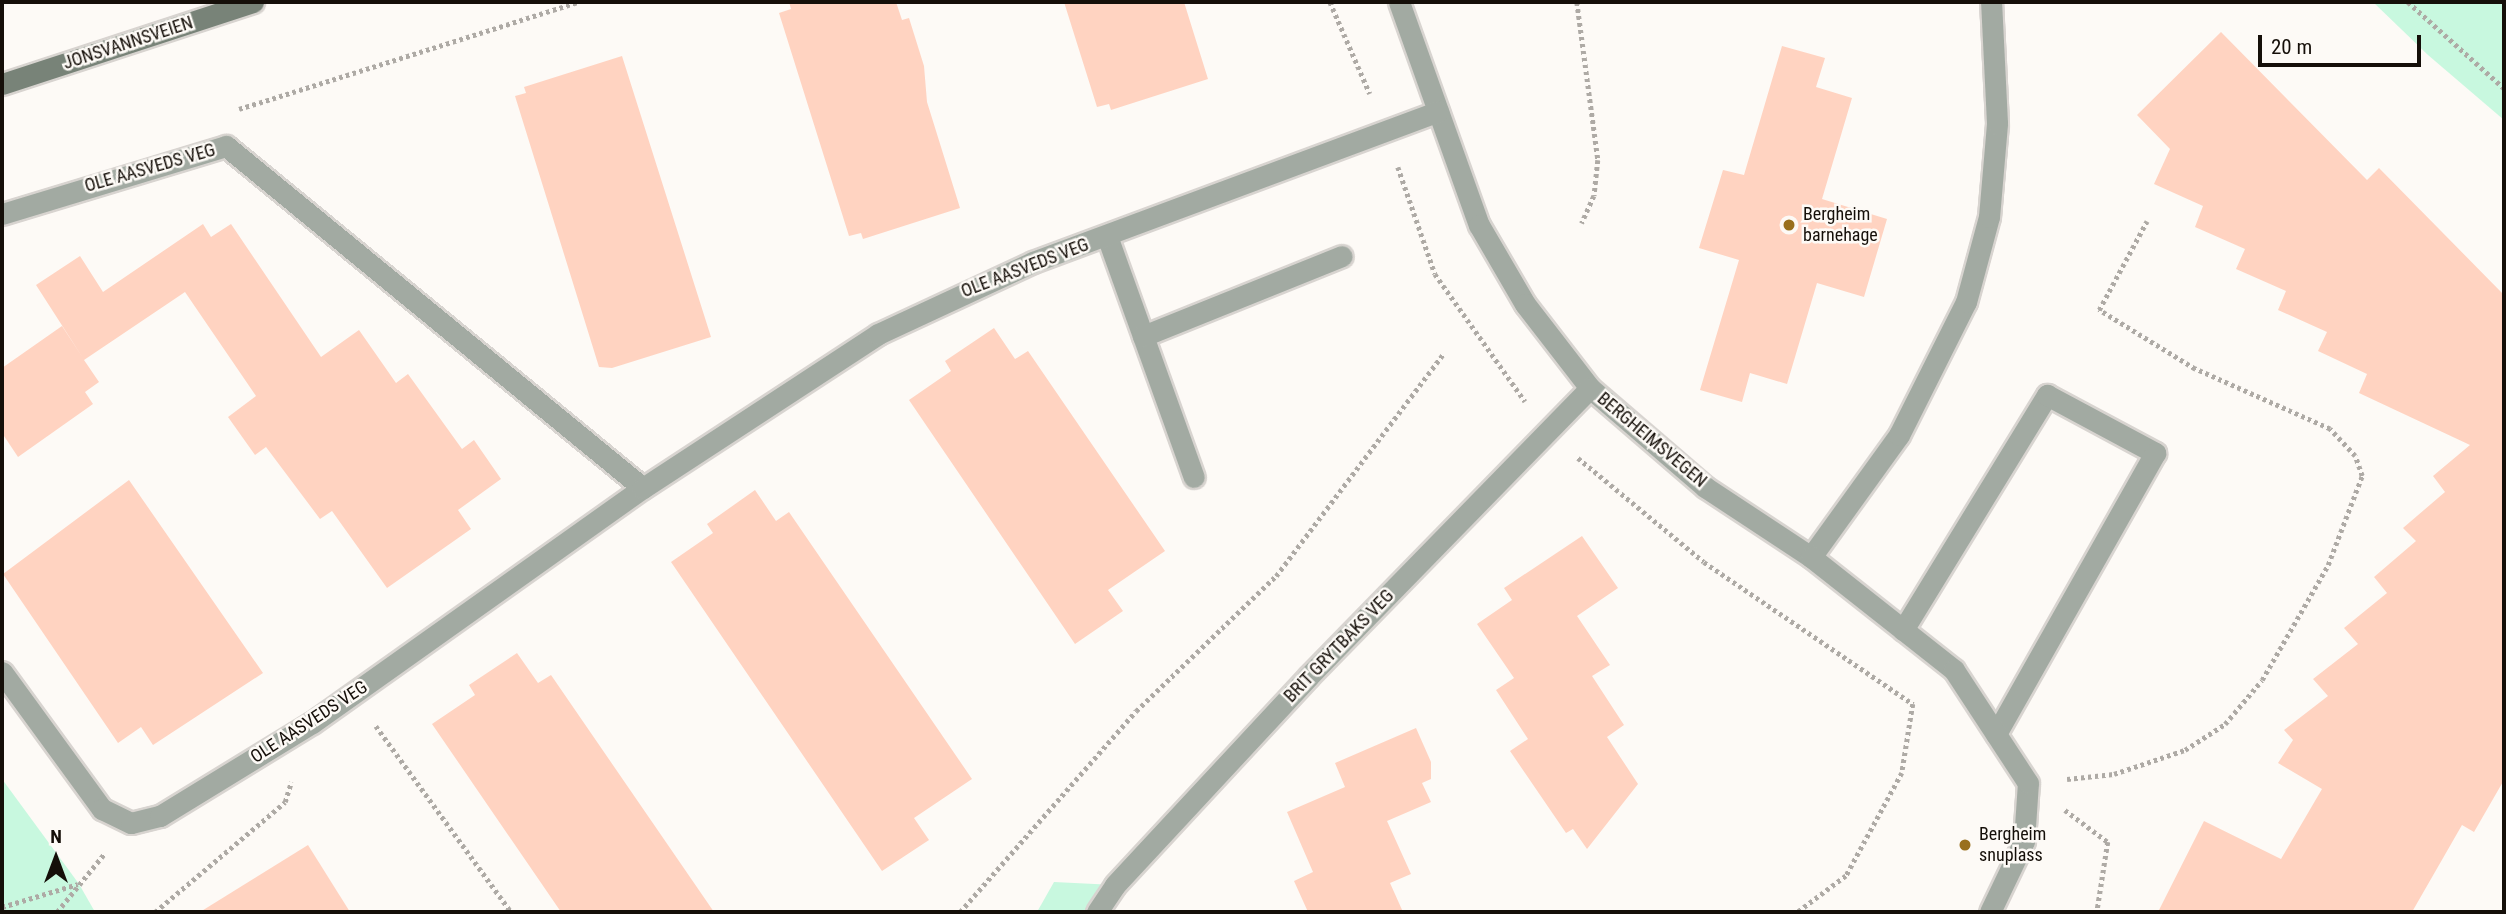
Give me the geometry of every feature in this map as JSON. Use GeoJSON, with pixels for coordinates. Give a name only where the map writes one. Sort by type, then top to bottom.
{"type":"FeatureCollection","features":[{"type":"Feature","properties":{"kind":"main road","name":"JONSVANNSVEIEN"},"geometry":{"type":"LineString","coordinates":[[2,85],[253,2]]}},
{"type":"Feature","properties":{"kind":"street","name":"BERGHEIMSVEGEN"},"geometry":{"type":"LineString","coordinates":[[1399,2],[1479,225],[1525,304],[1590,388],[1705,487],[1811,557],[1954,670],[2028,783]]}},
{"type":"Feature","properties":{"kind":"street"},"geometry":{"type":"LineString","coordinates":[[1811,557],[1899,435],[1966,302],[1990,204],[1997,123],[1992,2]]}},
{"type":"Feature","properties":{"kind":"street","name":"OLE AASVEDS VEG"},"geometry":{"type":"LineString","coordinates":[[131,823],[160,816],[312,723],[643,488],[878,334],[1020,267],[1437,111]]}},
{"type":"Feature","properties":{"kind":"street","name":"OLE AASVEDS VEG"},"geometry":{"type":"LineString","coordinates":[[2,214],[226,146],[643,488]]}},
{"type":"Feature","properties":{"kind":"street"},"geometry":{"type":"LineString","coordinates":[[1107,236],[1194,477]]}},
{"type":"Feature","properties":{"kind":"street"},"geometry":{"type":"LineString","coordinates":[[1143,336],[1342,256]]}},
{"type":"Feature","properties":{"kind":"street","name":"BRIT GRYTBAKS VEG"},"geometry":{"type":"LineString","coordinates":[[1097,912],[1115,885],[1309,676],[1590,388]]}},
{"type":"Feature","properties":{"kind":"street"},"geometry":{"type":"LineString","coordinates":[[1903,630],[2047,395],[2155,453],[1996,734]]}},
{"type":"Feature","properties":{"kind":"street"},"geometry":{"type":"LineString","coordinates":[[2,671],[102,809],[131,823]]}},
{"type":"Feature","properties":{"kind":"street"},"geometry":{"type":"LineString","coordinates":[[1990,912],[2024,841],[2028,783]]}},
{"type":"Feature","properties":{"kind":"path"},"geometry":{"type":"LineString","coordinates":[[236,110],[578,2]]}},
{"type":"Feature","properties":{"kind":"path"},"geometry":{"type":"LineString","coordinates":[[1577,2],[1598,160],[1594,196],[1582,223]]}},
{"type":"Feature","properties":{"kind":"path"},"geometry":{"type":"LineString","coordinates":[[2408,2],[2504,88]]}},
{"type":"Feature","properties":{"kind":"path"},"geometry":{"type":"LineString","coordinates":[[2028,783],[2114,774],[2185,750],[2225,724],[2262,680],[2328,565],[2362,476],[2355,456],[2330,429],[2195,369],[2099,310],[2147,221]]}},
{"type":"Feature","properties":{"kind":"path"},"geometry":{"type":"LineString","coordinates":[[960,912],[1136,711],[1276,576],[1444,353]]}},
{"type":"Feature","properties":{"kind":"path"},"geometry":{"type":"LineString","coordinates":[[354,695],[511,912]]}},
{"type":"Feature","properties":{"kind":"path"},"geometry":{"type":"LineString","coordinates":[[155,912],[285,802],[312,723]]}},
{"type":"Feature","properties":{"kind":"path"},"geometry":{"type":"LineString","coordinates":[[1798,912],[1846,876],[1902,774]]}},
{"type":"Feature","properties":{"kind":"path"},"geometry":{"type":"LineString","coordinates":[[2028,783],[2108,842],[2097,912]]}},
{"type":"Feature","properties":{"kind":"path"},"geometry":{"type":"LineString","coordinates":[[57,912],[131,823]]}},
{"type":"Feature","properties":{"kind":"path"},"geometry":{"type":"LineString","coordinates":[[2,910],[79,884]]}},
{"type":"Feature","properties":{"kind":"green space"},"geometry":{"type":"Polygon","coordinates":[[[2373,2],[2504,2],[2504,120],[2428,55],[2373,2]]]}},
{"type":"Feature","properties":{"kind":"green space"},"geometry":{"type":"Polygon","coordinates":[[[2,779],[79,884],[95,912],[2,912],[2,779]]]}},
{"type":"Feature","properties":{"kind":"green space"},"geometry":{"type":"Polygon","coordinates":[[[1054,882],[1115,885],[1097,912],[1037,912],[1054,882]]]}},
{"type":"Feature","properties":{"kind":"building"},"geometry":{"type":"Polygon","coordinates":[[[789,2],[896,2],[902,20],[909,18],[924,66],[927,102],[960,208],[863,239],[861,233],[849,236],[779,13],[791,9],[789,2]]]}},
{"type":"Feature","properties":{"kind":"building"},"geometry":{"type":"Polygon","coordinates":[[[1064,2],[1184,2],[1208,79],[1111,110],[1109,104],[1097,107],[1064,2]]]}},
{"type":"Feature","properties":{"kind":"building"},"geometry":{"type":"Polygon","coordinates":[[[2221,32],[2367,180],[2379,168],[2504,295],[2504,780],[2474,832],[2462,825],[2412,912],[2158,912],[2204,821],[2281,859],[2322,789],[2278,763],[2293,740],[2284,730],[2328,696],[2313,679],[2358,644],[2344,628],[2387,593],[2374,577],[2416,541],[2403,528],[2445,492],[2433,476],[2470,445],[2359,393],[2367,374],[2318,351],[2327,332],[2278,310],[2286,291],[2236,269],[2245,249],[2195,227],[2203,206],[2154,184],[2170,149],[2137,115],[2221,32]]]}},
{"type":"Feature","properties":{"kind":"building"},"geometry":{"type":"Polygon","coordinates":[[[1782,46],[1825,58],[1816,87],[1852,98],[1822,199],[1887,219],[1864,297],[1817,283],[1787,384],[1750,373],[1742,402],[1700,390],[1739,260],[1699,248],[1723,170],[1744,175],[1782,46]]]}},
{"type":"Feature","properties":{"kind":"building"},"geometry":{"type":"Polygon","coordinates":[[[622,56],[711,337],[612,368],[599,367],[515,96],[526,93],[524,87],[622,56]]]}},
{"type":"Feature","properties":{"kind":"building"},"geometry":{"type":"Polygon","coordinates":[[[203,224],[211,237],[231,224],[321,357],[359,330],[396,383],[408,374],[462,449],[474,440],[501,479],[458,510],[471,529],[387,588],[332,511],[320,519],[266,447],[255,455],[228,417],[256,396],[185,292],[84,360],[99,382],[85,392],[93,404],[18,457],[2,433],[2,368],[62,326],[83,358],[36,285],[80,256],[103,292],[203,224]]]}},
{"type":"Feature","properties":{"kind":"building"},"geometry":{"type":"Polygon","coordinates":[[[994,328],[1015,359],[1028,351],[1165,551],[1108,590],[1123,611],[1075,644],[909,400],[951,371],[945,361],[994,328]]]}},
{"type":"Feature","properties":{"kind":"building"},"geometry":{"type":"Polygon","coordinates":[[[129,480],[263,673],[153,745],[141,727],[118,743],[3,574],[129,480]]]}},
{"type":"Feature","properties":{"kind":"building"},"geometry":{"type":"Polygon","coordinates":[[[755,490],[776,521],[789,512],[972,779],[914,818],[929,840],[882,871],[671,562],[713,533],[707,524],[755,490]]]}},
{"type":"Feature","properties":{"kind":"building"},"geometry":{"type":"Polygon","coordinates":[[[1582,536],[1618,588],[1577,616],[1610,665],[1592,676],[1624,725],[1607,737],[1638,784],[1587,849],[1573,829],[1566,833],[1510,751],[1528,739],[1496,690],[1514,678],[1477,624],[1512,600],[1504,588],[1582,536]]]}},
{"type":"Feature","properties":{"kind":"building"},"geometry":{"type":"Polygon","coordinates":[[[517,653],[538,683],[551,675],[714,912],[561,912],[432,724],[475,695],[469,685],[517,653]]]}},
{"type":"Feature","properties":{"kind":"building"},"geometry":{"type":"Polygon","coordinates":[[[1416,728],[1431,762],[1431,779],[1422,783],[1431,802],[1387,821],[1411,874],[1390,883],[1403,912],[1308,912],[1294,881],[1313,872],[1287,812],[1345,787],[1335,763],[1416,728]]]}},
{"type":"Feature","properties":{"kind":"building"},"geometry":{"type":"Polygon","coordinates":[[[308,845],[350,912],[200,912],[308,845]]]}},
{"type":"Feature","properties":{"kind":"place","name":"Bergheim barnehage"},"geometry":{"type":"Point","coordinates":[1789,225]}},
{"type":"Feature","properties":{"kind":"place","name":"Bergheim snuplass"},"geometry":{"type":"Point","coordinates":[1965,845]}}]}
